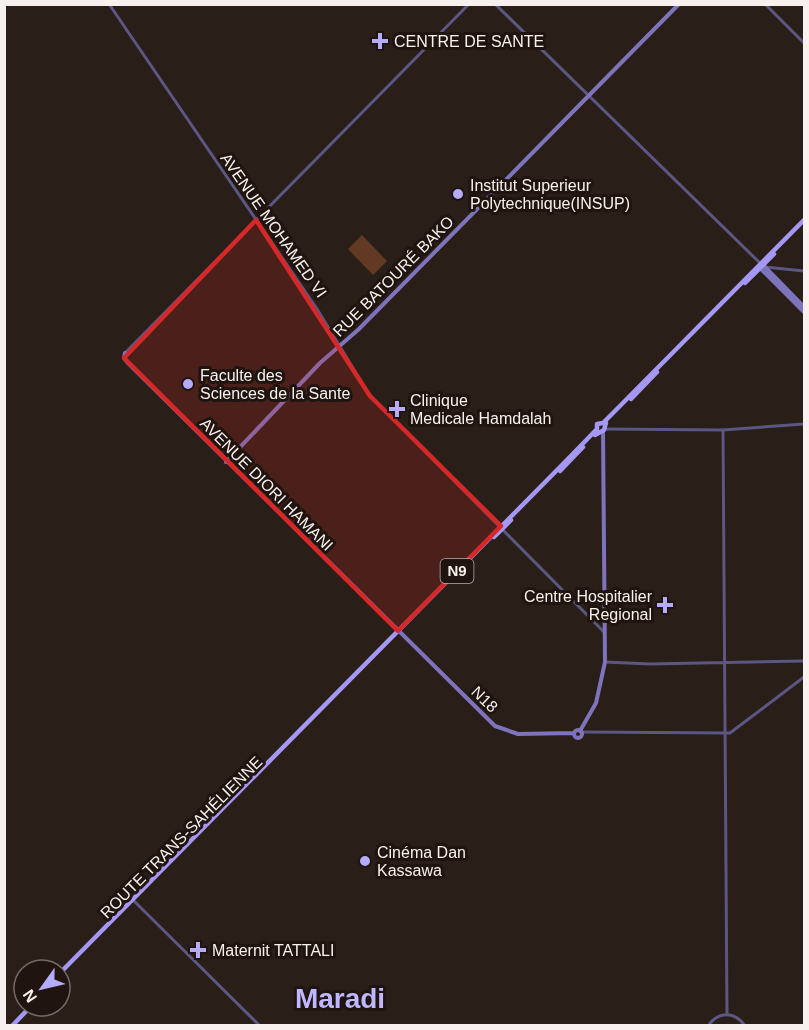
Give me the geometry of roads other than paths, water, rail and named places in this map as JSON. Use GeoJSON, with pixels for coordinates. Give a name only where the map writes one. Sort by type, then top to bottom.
{"type":"FeatureCollection","features":[{"type":"Feature","properties":{"kind":"highway","name":"N9"},"geometry":{"type":"LineString","coordinates":[[399,632],[804,222]]}},
{"type":"Feature","properties":{"kind":"highway","name":"ROUTE TRANS-SAHÉLIENNE"},"geometry":{"type":"LineString","coordinates":[[72,963],[399,632]]}},
{"type":"Feature","properties":{"kind":"main road","name":"RUE BATOURÉ BAKO"},"geometry":{"type":"LineString","coordinates":[[226,462],[320,363],[340,346],[679,4]]}},
{"type":"Feature","properties":{"kind":"main road"},"geometry":{"type":"LineString","coordinates":[[760,266],[804,307]]}},
{"type":"Feature","properties":{"kind":"main road"},"geometry":{"type":"LineString","coordinates":[[760,266],[804,312]]}},
{"type":"Feature","properties":{"kind":"main road","name":"AVENUE DIORI HAMANI"},"geometry":{"type":"LineString","coordinates":[[125,352],[125,360],[399,632]]}},
{"type":"Feature","properties":{"kind":"main road"},"geometry":{"type":"LineString","coordinates":[[581,731],[596,703],[605,662],[602,428]]}},
{"type":"Feature","properties":{"kind":"main road","name":"N18"},"geometry":{"type":"LineString","coordinates":[[399,632],[495,726],[518,734],[581,731]]}},
{"type":"Feature","properties":{"kind":"street","name":"AVENUE MOHAMED VI"},"geometry":{"type":"LineString","coordinates":[[109,4],[340,346],[370,396],[604,632]]}},
{"type":"Feature","properties":{"kind":"street"},"geometry":{"type":"LineString","coordinates":[[125,352],[469,4]]}},
{"type":"Feature","properties":{"kind":"street"},"geometry":{"type":"LineString","coordinates":[[495,4],[760,266],[804,271]]}},
{"type":"Feature","properties":{"kind":"street"},"geometry":{"type":"LineString","coordinates":[[765,4],[804,44]]}},
{"type":"Feature","properties":{"kind":"street"},"geometry":{"type":"LineString","coordinates":[[602,428],[723,430],[804,424]]}},
{"type":"Feature","properties":{"kind":"street"},"geometry":{"type":"LineString","coordinates":[[723,430],[727,1014]]}},
{"type":"Feature","properties":{"kind":"street"},"geometry":{"type":"LineString","coordinates":[[605,662],[650,664],[804,661]]}},
{"type":"Feature","properties":{"kind":"street"},"geometry":{"type":"LineString","coordinates":[[581,731],[726,734],[734,731],[804,677]]}},
{"type":"Feature","properties":{"kind":"street"},"geometry":{"type":"LineString","coordinates":[[133,900],[260,1026]]}},
{"type":"Feature","properties":{"kind":"street"},"geometry":{"type":"LineString","coordinates":[[708,1026],[715,1018],[727,1014],[739,1019],[745,1026]]}},
{"type":"Feature","properties":{"kind":"place","name":"CENTRE DE SANTE"},"geometry":{"type":"Point","coordinates":[380,41]}},
{"type":"Feature","properties":{"kind":"place","name":"Institut Superieur Polytechnique(INSUP)"},"geometry":{"type":"Point","coordinates":[458,194]}},
{"type":"Feature","properties":{"kind":"place","name":"Faculte des Sciences de la Sante"},"geometry":{"type":"Point","coordinates":[188,384]}},
{"type":"Feature","properties":{"kind":"place","name":"Clinique Medicale Hamdalah"},"geometry":{"type":"Point","coordinates":[397,409]}},
{"type":"Feature","properties":{"kind":"place","name":"Centre Hospitalier Regional"},"geometry":{"type":"Point","coordinates":[665,605]}},
{"type":"Feature","properties":{"kind":"place","name":"Cinéma Dan Kassawa"},"geometry":{"type":"Point","coordinates":[365,861]}},
{"type":"Feature","properties":{"kind":"place","name":"Maternit TATTALI"},"geometry":{"type":"Point","coordinates":[198,950]}},
{"type":"Feature","properties":{"kind":"district","name":"Maradi"},"geometry":{"type":"Point","coordinates":[340,998]}}]}
